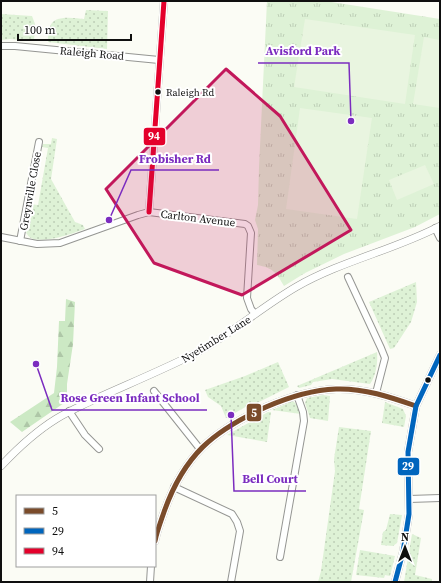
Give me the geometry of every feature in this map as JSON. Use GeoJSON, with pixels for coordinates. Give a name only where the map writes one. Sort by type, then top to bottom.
{"type":"FeatureCollection","features":[{"type":"Feature","properties":{"kind":"street","name":"Carlton Avenue"},"geometry":{"type":"LineString","coordinates":[[164,1],[149,212],[244,224],[248,226],[251,232],[247,298],[251,309],[255,314]]}},
{"type":"Feature","properties":{"kind":"street","name":"Raleigh Road"},"geometry":{"type":"LineString","coordinates":[[1,46],[15,46],[159,60]]}},
{"type":"Feature","properties":{"kind":"street","name":"Greynville Close"},"geometry":{"type":"LineString","coordinates":[[20,241],[39,142]]}},
{"type":"Feature","properties":{"kind":"street"},"geometry":{"type":"LineString","coordinates":[[1,238],[46,244],[60,243],[149,212]]}},
{"type":"Feature","properties":{"kind":"street"},"geometry":{"type":"LineString","coordinates":[[438,227],[440,238]]}},
{"type":"Feature","properties":{"kind":"street","name":"Nyetimber Lane"},"geometry":{"type":"LineString","coordinates":[[1,466],[14,452],[36,433],[69,411],[194,354],[225,336],[296,287],[318,276],[344,264],[438,227]]}},
{"type":"Feature","properties":{"kind":"street"},"geometry":{"type":"LineString","coordinates":[[348,277],[382,348],[385,358],[376,393]]}},
{"type":"Feature","properties":{"kind":"street"},"geometry":{"type":"LineString","coordinates":[[395,582],[404,546],[409,514],[408,452],[416,406],[440,355]]}},
{"type":"Feature","properties":{"kind":"street"},"geometry":{"type":"LineString","coordinates":[[156,535],[174,486],[185,467],[209,440],[249,415],[297,395],[316,390],[359,390],[376,393],[416,406]]}},
{"type":"Feature","properties":{"kind":"street"},"geometry":{"type":"LineString","coordinates":[[154,391],[200,449]]}},
{"type":"Feature","properties":{"kind":"street"},"geometry":{"type":"LineString","coordinates":[[280,557],[304,422],[303,412],[297,395]]}},
{"type":"Feature","properties":{"kind":"street"},"geometry":{"type":"LineString","coordinates":[[69,411],[85,435],[99,449]]}},
{"type":"Feature","properties":{"kind":"street"},"geometry":{"type":"LineString","coordinates":[[174,486],[232,514],[237,522],[240,531],[231,582]]}},
{"type":"Feature","properties":{"kind":"street"},"geometry":{"type":"LineString","coordinates":[[409,499],[440,498]]}},
{"type":"Feature","properties":{"kind":"street"},"geometry":{"type":"LineString","coordinates":[[150,582],[152,567]]}},
{"type":"Feature","properties":{"kind":"highlighted area"},"geometry":{"type":"Polygon","coordinates":[[[226,69],[280,116],[351,230],[242,295],[154,263],[106,189],[226,69]]]}},
{"type":"Feature","properties":{"kind":"green space"},"geometry":{"type":"Polygon","coordinates":[[[267,1],[325,1],[440,19],[440,214],[415,227],[344,254],[305,273],[284,286],[274,271],[257,265],[258,229],[255,220],[258,205],[267,1]]]}},
{"type":"Feature","properties":{"kind":"green space"},"geometry":{"type":"Polygon","coordinates":[[[86,10],[108,11],[107,49],[48,42],[49,30],[55,20],[60,18],[84,19],[86,10]]]}},
{"type":"Feature","properties":{"kind":"green space"},"geometry":{"type":"Polygon","coordinates":[[[1,14],[32,16],[35,24],[34,41],[10,39],[1,40],[1,14]]]}},
{"type":"Feature","properties":{"kind":"green space"},"geometry":{"type":"Polygon","coordinates":[[[305,19],[415,35],[405,104],[294,87],[305,19]]]}},
{"type":"Feature","properties":{"kind":"green space"},"geometry":{"type":"Polygon","coordinates":[[[424,37],[440,40],[440,108],[413,104],[424,37]]]}},
{"type":"Feature","properties":{"kind":"green space"},"geometry":{"type":"Polygon","coordinates":[[[300,108],[372,118],[357,219],[286,209],[300,108]]]}},
{"type":"Feature","properties":{"kind":"green space"},"geometry":{"type":"Polygon","coordinates":[[[52,138],[57,139],[51,179],[75,222],[83,225],[85,229],[46,240],[37,240],[31,238],[27,234],[27,219],[30,204],[38,205],[48,148],[42,147],[43,144],[51,144],[52,138]]]}},
{"type":"Feature","properties":{"kind":"green space"},"geometry":{"type":"Polygon","coordinates":[[[425,165],[434,184],[397,200],[389,180],[425,165]]]}},
{"type":"Feature","properties":{"kind":"green space"},"geometry":{"type":"Polygon","coordinates":[[[416,282],[417,302],[411,322],[394,348],[390,349],[369,302],[416,282]]]}},
{"type":"Feature","properties":{"kind":"green space"},"geometry":{"type":"Polygon","coordinates":[[[66,299],[75,302],[73,344],[67,384],[67,401],[22,432],[10,422],[54,393],[59,321],[65,321],[66,299]]]}},
{"type":"Feature","properties":{"kind":"green space"},"geometry":{"type":"Polygon","coordinates":[[[377,352],[376,369],[370,384],[332,379],[313,382],[311,385],[299,388],[297,386],[377,352]]]}},
{"type":"Feature","properties":{"kind":"green space"},"geometry":{"type":"Polygon","coordinates":[[[278,362],[289,387],[253,405],[249,405],[226,418],[221,406],[208,397],[205,390],[245,376],[278,362]]]}},
{"type":"Feature","properties":{"kind":"green space"},"geometry":{"type":"Polygon","coordinates":[[[323,395],[330,396],[328,421],[310,418],[305,403],[307,398],[323,395]]]}},
{"type":"Feature","properties":{"kind":"green space"},"geometry":{"type":"Polygon","coordinates":[[[293,401],[299,407],[301,414],[272,410],[293,401]]]}},
{"type":"Feature","properties":{"kind":"green space"},"geometry":{"type":"Polygon","coordinates":[[[385,402],[403,409],[406,416],[404,427],[382,423],[385,402]]]}},
{"type":"Feature","properties":{"kind":"green space"},"geometry":{"type":"Polygon","coordinates":[[[268,412],[271,412],[267,442],[227,435],[268,412]]]}},
{"type":"Feature","properties":{"kind":"green space"},"geometry":{"type":"Polygon","coordinates":[[[339,427],[371,431],[359,509],[364,510],[351,582],[318,582],[321,571],[335,471],[334,459],[339,427]]]}},
{"type":"Feature","properties":{"kind":"green space"},"geometry":{"type":"Polygon","coordinates":[[[390,514],[402,515],[397,543],[393,546],[381,545],[383,532],[386,530],[390,514]]]}},
{"type":"Feature","properties":{"kind":"green space"},"geometry":{"type":"Polygon","coordinates":[[[412,534],[421,538],[415,575],[432,579],[432,582],[404,582],[412,534]]]}},
{"type":"Feature","properties":{"kind":"green space"},"geometry":{"type":"Polygon","coordinates":[[[360,550],[395,556],[390,576],[385,575],[384,578],[356,575],[360,550]]]}},
{"type":"Feature","properties":{"kind":"transit line","name":"94"},"geometry":{"type":"LineString","coordinates":[[149,212],[164,1]]}},
{"type":"Feature","properties":{"kind":"transit line","name":"29"},"geometry":{"type":"LineString","coordinates":[[395,582],[403,552],[409,514],[408,452],[416,406],[440,355]]}},
{"type":"Feature","properties":{"kind":"transit line","name":"5"},"geometry":{"type":"LineString","coordinates":[[156,538],[160,522],[172,492],[191,460],[216,436],[247,416],[292,397],[309,392],[336,389],[357,390],[387,396],[416,406]]}},
{"type":"Feature","properties":{"kind":"place","name":"Raleigh Rd"},"geometry":{"type":"Point","coordinates":[158,92]}},
{"type":"Feature","properties":{"kind":"place","name":"Avisford Park"},"geometry":{"type":"Point","coordinates":[351,121]}},
{"type":"Feature","properties":{"kind":"place","name":"Frobisher Rd"},"geometry":{"type":"Point","coordinates":[109,220]}},
{"type":"Feature","properties":{"kind":"place","name":"Rose Green Infant School"},"geometry":{"type":"Point","coordinates":[36,364]}},
{"type":"Feature","properties":{"kind":"place","name":"Bell Court"},"geometry":{"type":"Point","coordinates":[231,415]}}]}
